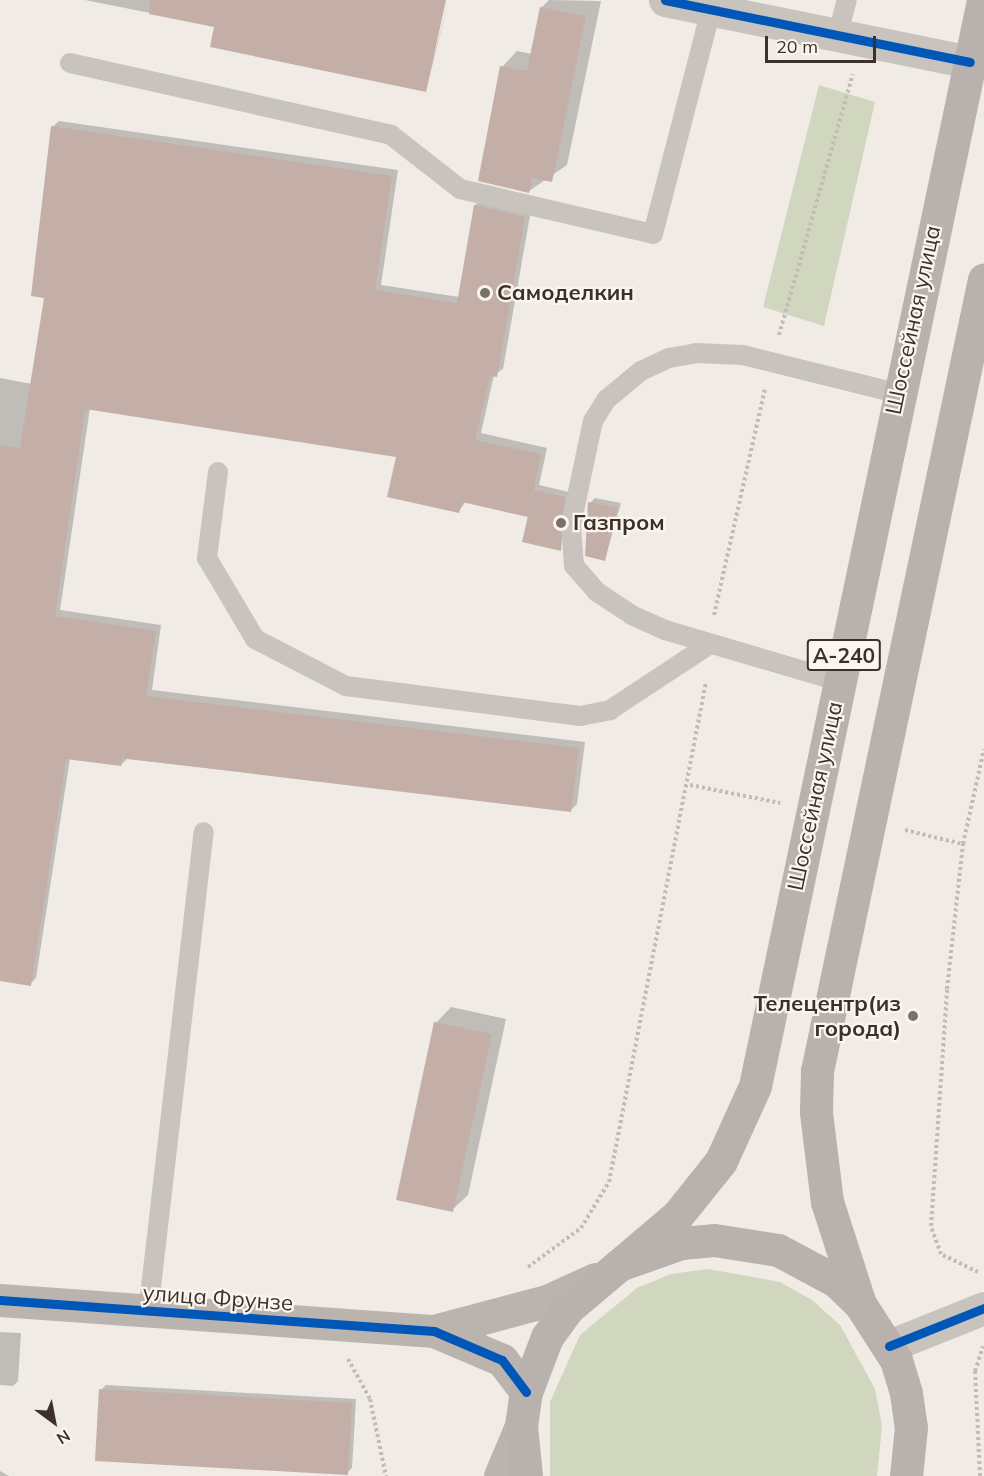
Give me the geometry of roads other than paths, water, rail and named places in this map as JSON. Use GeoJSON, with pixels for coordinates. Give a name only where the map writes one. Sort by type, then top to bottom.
{"type":"FeatureCollection","features":[{"type":"Feature","properties":{"kind":"main road","name":"Шоссейная улица"},"geometry":{"type":"LineString","coordinates":[[526,1476],[521,1426],[526,1392],[547,1337],[567,1309],[677,1216],[721,1161],[754,1086],[897,393],[983,0]]}},
{"type":"Feature","properties":{"kind":"main road","name":"А-240"},"geometry":{"type":"LineString","coordinates":[[860,1304],[827,1202],[816,1112],[818,1071],[984,279]]}},
{"type":"Feature","properties":{"kind":"main road"},"geometry":{"type":"LineString","coordinates":[[619,1265],[681,1243],[747,1242],[808,1263],[860,1304],[889,1346],[906,1392],[910,1427],[906,1476]]}},
{"type":"Feature","properties":{"kind":"street"},"geometry":{"type":"LineString","coordinates":[[665,0],[970,62]]}},
{"type":"Feature","properties":{"kind":"street"},"geometry":{"type":"LineString","coordinates":[[434,1331],[547,1301],[619,1265]]}},
{"type":"Feature","properties":{"kind":"street","name":"улица Фрунзе"},"geometry":{"type":"LineString","coordinates":[[0,1299],[148,1313],[434,1331]]}},
{"type":"Feature","properties":{"kind":"street"},"geometry":{"type":"LineString","coordinates":[[889,1346],[983,1310]]}},
{"type":"Feature","properties":{"kind":"street"},"geometry":{"type":"LineString","coordinates":[[434,1331],[502,1359],[526,1392]]}},
{"type":"Feature","properties":{"kind":"street"},"geometry":{"type":"LineString","coordinates":[[500,1476],[521,1426]]}},
{"type":"Feature","properties":{"kind":"lane"},"geometry":{"type":"LineString","coordinates":[[847,0],[850,37]]}},
{"type":"Feature","properties":{"kind":"lane"},"geometry":{"type":"LineString","coordinates":[[70,63],[391,135],[460,189],[653,234],[711,10]]}},
{"type":"Feature","properties":{"kind":"lane"},"geometry":{"type":"LineString","coordinates":[[838,681],[710,644],[632,615],[597,592],[574,566],[571,525],[593,421],[607,399],[641,371],[669,358],[696,352],[771,362],[897,393]]}},
{"type":"Feature","properties":{"kind":"lane"},"geometry":{"type":"LineString","coordinates":[[218,472],[207,558],[255,639],[346,686],[580,716],[610,710],[710,644]]}},
{"type":"Feature","properties":{"kind":"lane"},"geometry":{"type":"LineString","coordinates":[[148,1313],[204,832]]}},
{"type":"Feature","properties":{"kind":"lane"},"geometry":{"type":"LineString","coordinates":[[910,1427],[920,1476]]}},
{"type":"Feature","properties":{"kind":"place","name":"Самоделкин"},"geometry":{"type":"Point","coordinates":[485,293]}},
{"type":"Feature","properties":{"kind":"place","name":"Газпром"},"geometry":{"type":"Point","coordinates":[561,523]}},
{"type":"Feature","properties":{"kind":"place","name":"Телецентр(из города)"},"geometry":{"type":"Point","coordinates":[913,1016]}}]}
